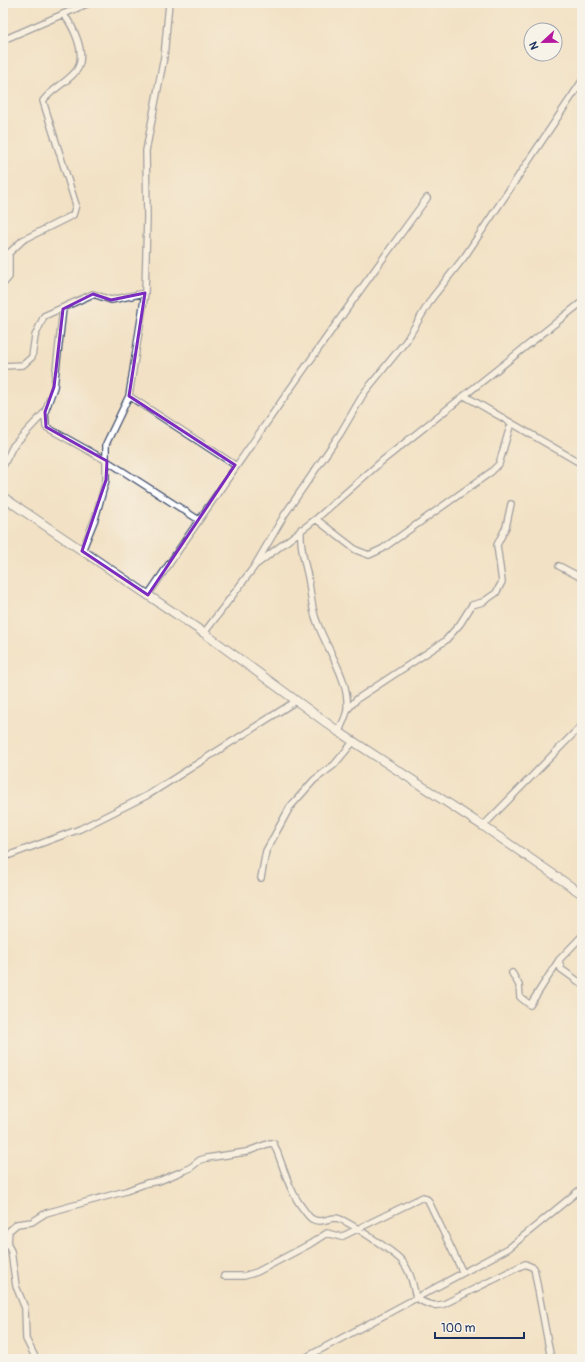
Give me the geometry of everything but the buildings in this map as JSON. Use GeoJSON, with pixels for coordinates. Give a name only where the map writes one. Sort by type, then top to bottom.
{"type":"FeatureCollection","features":[{"type":"Feature","properties":{"kind":"main road"},"geometry":{"type":"LineString","coordinates":[[5,500],[204,633],[339,732],[354,740],[582,894]]}},
{"type":"Feature","properties":{"kind":"street"},"geometry":{"type":"LineString","coordinates":[[3,40],[63,14],[78,5],[89,3]]}},
{"type":"Feature","properties":{"kind":"street"},"geometry":{"type":"LineString","coordinates":[[82,551],[106,480],[106,444],[129,396],[145,293],[148,217],[146,151],[164,57],[169,3]]}},
{"type":"Feature","properties":{"kind":"street"},"geometry":{"type":"LineString","coordinates":[[3,284],[9,277],[9,253],[24,240],[73,215],[76,205],[43,102],[49,92],[65,82],[78,68],[80,49],[72,24],[63,14]]}},
{"type":"Feature","properties":{"kind":"street"},"geometry":{"type":"LineString","coordinates":[[204,633],[254,566],[285,514],[340,434],[364,394],[406,342],[432,298],[465,256],[582,81]]}},
{"type":"Feature","properties":{"kind":"street"},"geometry":{"type":"LineString","coordinates":[[148,595],[235,465],[331,329],[427,198]]}},
{"type":"Feature","properties":{"kind":"street"},"geometry":{"type":"LineString","coordinates":[[3,366],[24,365],[32,357],[35,336],[44,316],[93,294],[111,300],[145,293]]}},
{"type":"Feature","properties":{"kind":"street"},"geometry":{"type":"LineString","coordinates":[[254,566],[316,519],[382,461],[582,302]]}},
{"type":"Feature","properties":{"kind":"street"},"geometry":{"type":"LineString","coordinates":[[3,466],[13,446],[45,412],[54,387],[63,308]]}},
{"type":"Feature","properties":{"kind":"street"},"geometry":{"type":"LineString","coordinates":[[3,320],[3,325]]}},
{"type":"Feature","properties":{"kind":"street"},"geometry":{"type":"LineString","coordinates":[[129,396],[235,465]]}},
{"type":"Feature","properties":{"kind":"street"},"geometry":{"type":"LineString","coordinates":[[465,396],[582,464]]}},
{"type":"Feature","properties":{"kind":"street"},"geometry":{"type":"LineString","coordinates":[[45,412],[46,427],[107,461],[199,520]]}},
{"type":"Feature","properties":{"kind":"street"},"geometry":{"type":"LineString","coordinates":[[316,519],[356,550],[369,555],[382,549],[491,472],[499,464],[505,449],[511,423]]}},
{"type":"Feature","properties":{"kind":"street"},"geometry":{"type":"LineString","coordinates":[[339,732],[347,710],[357,699],[445,641],[456,630],[472,605],[483,602],[496,594],[502,582],[497,545],[506,527],[511,504]]}},
{"type":"Feature","properties":{"kind":"street"},"geometry":{"type":"LineString","coordinates":[[301,529],[300,543],[302,559],[308,577],[316,622],[344,688],[347,710]]}},
{"type":"Feature","properties":{"kind":"street"},"geometry":{"type":"LineString","coordinates":[[559,566],[582,578]]}},
{"type":"Feature","properties":{"kind":"street"},"geometry":{"type":"LineString","coordinates":[[8,856],[30,846],[58,838],[80,829],[148,795],[296,701]]}},
{"type":"Feature","properties":{"kind":"street"},"geometry":{"type":"LineString","coordinates":[[483,826],[582,726]]}},
{"type":"Feature","properties":{"kind":"street"},"geometry":{"type":"LineString","coordinates":[[261,878],[266,851],[290,807],[314,780],[334,765],[354,740]]}},
{"type":"Feature","properties":{"kind":"street"},"geometry":{"type":"LineString","coordinates":[[512,973],[519,984],[520,997],[530,1005],[559,960],[582,936]]}},
{"type":"Feature","properties":{"kind":"street"},"geometry":{"type":"LineString","coordinates":[[559,960],[561,969],[582,984]]}},
{"type":"Feature","properties":{"kind":"street"},"geometry":{"type":"LineString","coordinates":[[8,1243],[9,1231],[17,1224],[32,1222],[46,1214],[79,1203],[126,1191],[147,1183],[159,1181],[190,1168],[200,1160],[240,1153],[270,1143],[274,1144],[294,1198],[311,1219],[320,1222],[336,1218],[358,1228],[376,1242],[392,1251],[403,1261],[412,1278],[416,1298],[426,1304],[436,1306],[444,1304],[525,1264],[534,1268],[537,1279],[537,1292],[551,1359]]}},
{"type":"Feature","properties":{"kind":"street"},"geometry":{"type":"LineString","coordinates":[[303,1359],[509,1248],[582,1188]]}},
{"type":"Feature","properties":{"kind":"street"},"geometry":{"type":"LineString","coordinates":[[224,1276],[244,1276],[257,1272],[310,1244],[326,1233],[341,1237],[423,1197],[428,1200],[463,1273]]}},
{"type":"Feature","properties":{"kind":"street"},"geometry":{"type":"LineString","coordinates":[[3,1236],[11,1251],[16,1286],[25,1308],[26,1339],[36,1359]]}},
{"type":"Feature","properties":{"kind":"highlighted area"},"geometry":{"type":"Polygon","coordinates":[[[145,293],[129,396],[235,465],[148,595],[82,551],[106,480],[107,461],[46,427],[45,412],[54,387],[63,309],[93,294],[111,300],[145,293]]]}}]}
